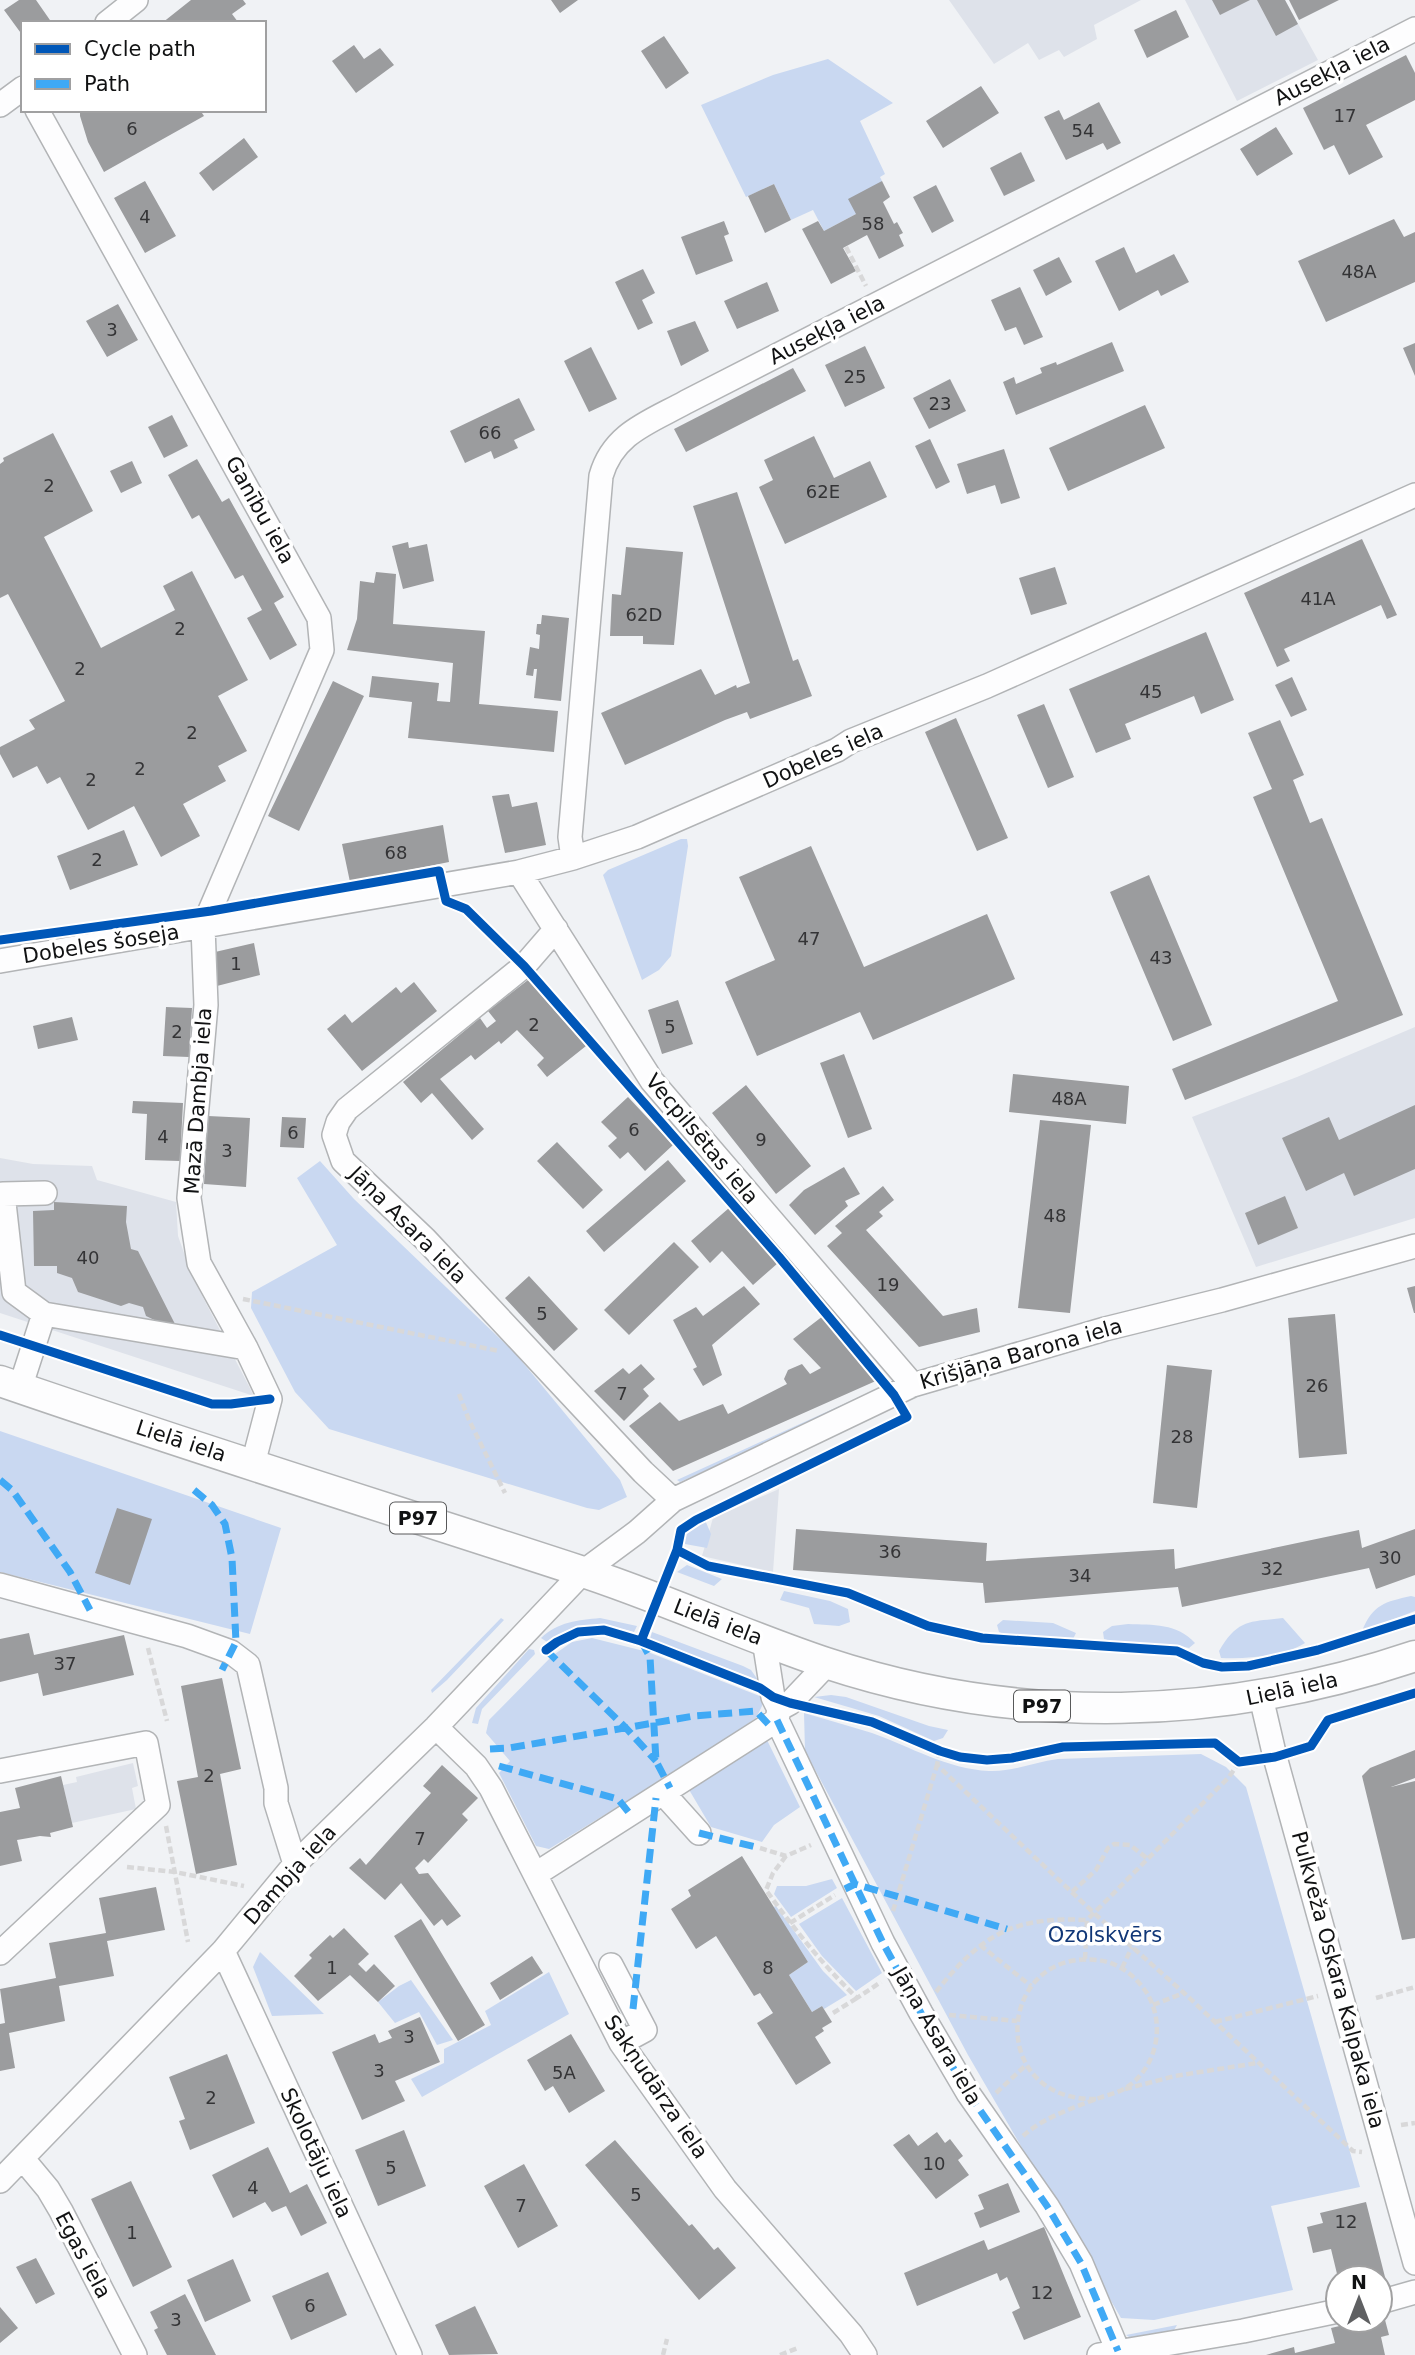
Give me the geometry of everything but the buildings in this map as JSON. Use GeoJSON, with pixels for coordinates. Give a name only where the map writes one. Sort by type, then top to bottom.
{"type":"FeatureCollection","features":[{"type":"Feature","properties":{"kind":"main road","name":"Lielā iela"},"geometry":{"type":"LineString","coordinates":[[10,1384],[583,1572],[828,1664],[915,1688],[1041,1706],[1193,1706],[1261,1697],[1320,1685],[1415,1656]]}},
{"type":"Feature","properties":{"kind":"street"},"geometry":{"type":"LineString","coordinates":[[110,21],[136,0]]}},
{"type":"Feature","properties":{"kind":"street","name":"Ausekļa iela"},"geometry":{"type":"LineString","coordinates":[[573,859],[570,837],[601,476],[606,460],[619,441],[632,431],[876,304],[1415,29]]}},
{"type":"Feature","properties":{"kind":"street"},"geometry":{"type":"LineString","coordinates":[[0,104],[21,89]]}},
{"type":"Feature","properties":{"kind":"street","name":"Ganību iela"},"geometry":{"type":"LineString","coordinates":[[38,112],[319,618],[323,650],[203,927]]}},
{"type":"Feature","properties":{"kind":"street","name":"Dobeles iela"},"geometry":{"type":"LineString","coordinates":[[203,927],[519,872],[573,859],[637,837],[837,750],[851,741],[987,686],[1415,495]]}},
{"type":"Feature","properties":{"kind":"street","name":"Vecpilsētas iela"},"geometry":{"type":"LineString","coordinates":[[519,872],[652,1081],[913,1385]]}},
{"type":"Feature","properties":{"kind":"street","name":"Dobeles šoseja"},"geometry":{"type":"LineString","coordinates":[[0,961],[203,927]]}},
{"type":"Feature","properties":{"kind":"street","name":"Mazā Dambja iela"},"geometry":{"type":"LineString","coordinates":[[203,927],[206,1005],[189,1198],[200,1263],[270,1399],[253,1464]]}},
{"type":"Feature","properties":{"kind":"street","name":"Jāņa Asara iela"},"geometry":{"type":"LineString","coordinates":[[556,929],[524,966],[347,1109],[338,1122],[334,1135],[343,1161],[425,1239],[643,1472],[673,1500]]}},
{"type":"Feature","properties":{"kind":"street"},"geometry":{"type":"LineString","coordinates":[[45,1193],[3,1194],[14,1292],[44,1314],[246,1348]]}},
{"type":"Feature","properties":{"kind":"street","name":"Krišjāņa Barona iela"},"geometry":{"type":"LineString","coordinates":[[583,1572],[637,1532],[673,1500],[913,1385],[1105,1329],[1222,1300],[1415,1246]]}},
{"type":"Feature","properties":{"kind":"street"},"geometry":{"type":"LineString","coordinates":[[10,1384],[44,1314]]}},
{"type":"Feature","properties":{"kind":"street","name":"Dambja iela"},"geometry":{"type":"LineString","coordinates":[[0,2181],[223,1951],[296,1864],[436,1727],[583,1572]]}},
{"type":"Feature","properties":{"kind":"street"},"geometry":{"type":"LineString","coordinates":[[0,1585],[187,1636],[231,1652],[248,1665],[276,1788],[276,1803],[296,1864]]}},
{"type":"Feature","properties":{"kind":"street","name":"Jāņa Asara iela"},"geometry":{"type":"LineString","coordinates":[[764,1640],[778,1715],[883,1942],[920,2013],[979,2109],[1047,2206],[1081,2263],[1108,2353]]}},
{"type":"Feature","properties":{"kind":"street"},"geometry":{"type":"LineString","coordinates":[[536,1874],[778,1715],[828,1664]]}},
{"type":"Feature","properties":{"kind":"street","name":"Pulkveža Oskara Kalpaka iela"},"geometry":{"type":"LineString","coordinates":[[1261,1697],[1275,1757],[1415,2263]]}},
{"type":"Feature","properties":{"kind":"street","name":"Sakņudārza iela"},"geometry":{"type":"LineString","coordinates":[[436,1727],[484,1777],[621,2043],[725,2189],[851,2334],[865,2355]]}},
{"type":"Feature","properties":{"kind":"street"},"geometry":{"type":"LineString","coordinates":[[0,1771],[146,1743],[158,1805],[0,1953]]}},
{"type":"Feature","properties":{"kind":"street"},"geometry":{"type":"LineString","coordinates":[[663,1793],[699,1833]]}},
{"type":"Feature","properties":{"kind":"street","name":"Skolotāju iela"},"geometry":{"type":"LineString","coordinates":[[223,1951],[410,2355]]}},
{"type":"Feature","properties":{"kind":"street"},"geometry":{"type":"LineString","coordinates":[[611,1965],[645,2030],[621,2043]]}},
{"type":"Feature","properties":{"kind":"street","name":"Egas iela"},"geometry":{"type":"LineString","coordinates":[[23,2159],[48,2189],[61,2211],[135,2355]]}},
{"type":"Feature","properties":{"kind":"street"},"geometry":{"type":"LineString","coordinates":[[1394,2298],[1415,2292]]}},
{"type":"Feature","properties":{"kind":"street"},"geometry":{"type":"LineString","coordinates":[[1108,2353],[1243,2331],[1324,2314]]}},
{"type":"Feature","properties":{"kind":"path"},"geometry":{"type":"LineString","coordinates":[[846,247],[876,304]]}},
{"type":"Feature","properties":{"kind":"path"},"geometry":{"type":"LineString","coordinates":[[242,1299],[508,1353]]}},
{"type":"Feature","properties":{"kind":"path"},"geometry":{"type":"LineString","coordinates":[[459,1394],[505,1493]]}},
{"type":"Feature","properties":{"kind":"path"},"geometry":{"type":"LineString","coordinates":[[646,1630],[637,1639],[652,1645]]}},
{"type":"Feature","properties":{"kind":"path"},"geometry":{"type":"LineString","coordinates":[[148,1647],[167,1721]]}},
{"type":"Feature","properties":{"kind":"path"},"geometry":{"type":"LineString","coordinates":[[928,1746],[950,1754]]}},
{"type":"Feature","properties":{"kind":"path"},"geometry":{"type":"LineString","coordinates":[[883,1942],[940,1751]]}},
{"type":"Feature","properties":{"kind":"path"},"geometry":{"type":"LineString","coordinates":[[920,2013],[956,1967],[980,1945],[1007,1929],[1044,1922],[1087,1920],[1229,1777],[1235,1759],[1275,1757]]}},
{"type":"Feature","properties":{"kind":"path"},"geometry":{"type":"LineString","coordinates":[[937,1765],[1353,2151]]}},
{"type":"Feature","properties":{"kind":"path"},"geometry":{"type":"LineString","coordinates":[[165,1824],[188,1942]]}},
{"type":"Feature","properties":{"kind":"path"},"geometry":{"type":"LineString","coordinates":[[821,1841],[786,1856],[773,1873],[766,1890],[822,1963],[857,1998]]}},
{"type":"Feature","properties":{"kind":"path"},"geometry":{"type":"LineString","coordinates":[[1072,1892],[1096,1870],[1108,1848],[1114,1844],[1130,1845],[1148,1859]]}},
{"type":"Feature","properties":{"kind":"path"},"geometry":{"type":"LineString","coordinates":[[760,1848],[786,1856]]}},
{"type":"Feature","properties":{"kind":"path"},"geometry":{"type":"LineString","coordinates":[[122,1866],[175,1872],[244,1886]]}},
{"type":"Feature","properties":{"kind":"path"},"geometry":{"type":"LineString","coordinates":[[790,1923],[845,1889]]}},
{"type":"Feature","properties":{"kind":"path"},"geometry":{"type":"LineString","coordinates":[[1085,1959],[1087,1920]]}},
{"type":"Feature","properties":{"kind":"path"},"geometry":{"type":"LineString","coordinates":[[980,1945],[1031,1986]]}},
{"type":"Feature","properties":{"kind":"path"},"geometry":{"type":"LineString","coordinates":[[1122,1968],[1132,1947]]}},
{"type":"Feature","properties":{"kind":"path"},"geometry":{"type":"LineString","coordinates":[[1097,2099],[1064,2096],[1036,2078],[1026,2065],[1017,2036],[1017,2021],[1022,2003],[1031,1986],[1046,1972],[1065,1962],[1085,1959],[1104,1961],[1122,1968],[1141,1984],[1153,2005],[1157,2024],[1156,2043],[1150,2062],[1139,2077],[1124,2090]]}},
{"type":"Feature","properties":{"kind":"path"},"geometry":{"type":"LineString","coordinates":[[833,2013],[890,1976]]}},
{"type":"Feature","properties":{"kind":"path"},"geometry":{"type":"LineString","coordinates":[[1376,1998],[1415,1987]]}},
{"type":"Feature","properties":{"kind":"path"},"geometry":{"type":"LineString","coordinates":[[1214,2022],[1341,1991]]}},
{"type":"Feature","properties":{"kind":"path"},"geometry":{"type":"LineString","coordinates":[[1153,2005],[1184,1993]]}},
{"type":"Feature","properties":{"kind":"path"},"geometry":{"type":"LineString","coordinates":[[920,2013],[1017,2021]]}},
{"type":"Feature","properties":{"kind":"path"},"geometry":{"type":"LineString","coordinates":[[1008,2150],[1027,2133],[1059,2113],[1097,2099],[1175,2076],[1258,2063]]}},
{"type":"Feature","properties":{"kind":"path"},"geometry":{"type":"LineString","coordinates":[[979,2109],[1026,2065]]}},
{"type":"Feature","properties":{"kind":"path"},"geometry":{"type":"LineString","coordinates":[[663,2355],[667,2339]]}},
{"type":"Feature","properties":{"kind":"path"},"geometry":{"type":"LineString","coordinates":[[780,2355],[798,2348]]}},
{"type":"Feature","properties":{"kind":"shaded area"},"geometry":{"type":"Polygon","coordinates":[[[949,0],[1141,0],[1094,25],[1097,39],[1064,57],[1059,50],[1039,60],[1028,43],[994,64],[949,0]]]}},
{"type":"Feature","properties":{"kind":"shaded area"},"geometry":{"type":"Polygon","coordinates":[[[1185,0],[1285,0],[1318,60],[1237,101],[1185,0]]]}},
{"type":"Feature","properties":{"kind":"shaded area"},"geometry":{"type":"Polygon","coordinates":[[[1415,1027],[1415,1218],[1256,1267],[1192,1117],[1297,1077],[1415,1027]]]}},
{"type":"Feature","properties":{"kind":"shaded area"},"geometry":{"type":"Polygon","coordinates":[[[0,1158],[33,1164],[92,1166],[97,1180],[176,1202],[178,1236],[193,1278],[254,1396],[0,1313],[0,1158]]]}},
{"type":"Feature","properties":{"kind":"shaded area"},"geometry":{"type":"Polygon","coordinates":[[[779,1489],[773,1572],[702,1556],[713,1518],[779,1489]]]}},
{"type":"Feature","properties":{"kind":"shaded area"},"geometry":{"type":"Polygon","coordinates":[[[133,1763],[138,1786],[132,1788],[136,1809],[72,1823],[63,1785],[77,1782],[76,1777],[133,1763]]]}},
{"type":"Feature","properties":{"kind":"green space"},"geometry":{"type":"Polygon","coordinates":[[[828,59],[893,103],[860,121],[885,174],[880,177],[882,181],[856,214],[824,231],[813,210],[791,220],[774,184],[746,197],[701,105],[773,75],[828,59]]]}},
{"type":"Feature","properties":{"kind":"green space"},"geometry":{"type":"Polygon","coordinates":[[[681,839],[687,839],[688,846],[671,956],[659,970],[642,980],[603,875],[608,870],[681,839]]]}},
{"type":"Feature","properties":{"kind":"green space"},"geometry":{"type":"Polygon","coordinates":[[[320,1161],[354,1199],[515,1353],[620,1480],[627,1497],[599,1510],[587,1508],[329,1429],[295,1392],[251,1308],[252,1292],[337,1245],[297,1178],[320,1161]]]}},
{"type":"Feature","properties":{"kind":"green space"},"geometry":{"type":"Polygon","coordinates":[[[881,1387],[883,1390],[680,1482],[677,1480],[881,1387]]]}},
{"type":"Feature","properties":{"kind":"green space"},"geometry":{"type":"Polygon","coordinates":[[[0,1431],[281,1528],[250,1634],[0,1572],[0,1431]]]}},
{"type":"Feature","properties":{"kind":"green space"},"geometry":{"type":"Polygon","coordinates":[[[705,1520],[711,1534],[707,1548],[685,1544],[684,1530],[705,1520]]]}},
{"type":"Feature","properties":{"kind":"green space"},"geometry":{"type":"Polygon","coordinates":[[[687,1565],[722,1579],[714,1586],[677,1572],[687,1565]]]}},
{"type":"Feature","properties":{"kind":"green space"},"geometry":{"type":"Polygon","coordinates":[[[784,1591],[830,1601],[848,1609],[850,1622],[839,1626],[814,1624],[809,1608],[780,1600],[784,1591]]]}},
{"type":"Feature","properties":{"kind":"green space"},"geometry":{"type":"Polygon","coordinates":[[[1415,1597],[1415,1611],[1362,1631],[1375,1610],[1394,1600],[1415,1597]]]}},
{"type":"Feature","properties":{"kind":"green space"},"geometry":{"type":"Polygon","coordinates":[[[501,1618],[504,1620],[432,1693],[431,1690],[501,1618]]]}},
{"type":"Feature","properties":{"kind":"green space"},"geometry":{"type":"Polygon","coordinates":[[[600,1618],[637,1626],[634,1632],[600,1626],[578,1627],[547,1642],[541,1638],[561,1625],[600,1618]]]}},
{"type":"Feature","properties":{"kind":"green space"},"geometry":{"type":"Polygon","coordinates":[[[1283,1618],[1305,1643],[1264,1656],[1221,1658],[1219,1651],[1239,1627],[1254,1621],[1283,1618]]]}},
{"type":"Feature","properties":{"kind":"green space"},"geometry":{"type":"Polygon","coordinates":[[[1003,1620],[1053,1623],[1076,1633],[1073,1639],[1064,1640],[1015,1638],[999,1632],[997,1625],[1003,1620]]]}},
{"type":"Feature","properties":{"kind":"green space"},"geometry":{"type":"Polygon","coordinates":[[[1128,1624],[1172,1628],[1195,1643],[1189,1648],[1104,1639],[1103,1632],[1112,1626],[1128,1624]]]}},
{"type":"Feature","properties":{"kind":"green space"},"geometry":{"type":"Polygon","coordinates":[[[652,1632],[743,1666],[751,1670],[758,1680],[650,1639],[652,1632]]]}},
{"type":"Feature","properties":{"kind":"green space"},"geometry":{"type":"Polygon","coordinates":[[[592,1638],[648,1652],[762,1697],[762,1706],[756,1718],[718,1745],[549,1849],[536,1846],[499,1773],[510,1761],[486,1733],[489,1720],[552,1656],[572,1642],[592,1638]]]}},
{"type":"Feature","properties":{"kind":"green space"},"geometry":{"type":"Polygon","coordinates":[[[529,1649],[534,1650],[535,1654],[482,1709],[478,1724],[472,1723],[476,1708],[529,1649]]]}},
{"type":"Feature","properties":{"kind":"green space"},"geometry":{"type":"Polygon","coordinates":[[[814,1697],[846,1697],[948,1730],[943,1738],[934,1741],[879,1716],[814,1697]]]}},
{"type":"Feature","properties":{"kind":"green space","name":"Ozolskvērs"},"geometry":{"type":"Polygon","coordinates":[[[804,1713],[872,1733],[944,1762],[974,1769],[1007,1770],[1058,1759],[1201,1754],[1226,1767],[1246,1787],[1360,2187],[1271,2206],[1293,2290],[1154,2320],[1121,2318],[968,2055],[805,1751],[804,1713]]]}},
{"type":"Feature","properties":{"kind":"green space"},"geometry":{"type":"Polygon","coordinates":[[[766,1738],[800,1807],[774,1825],[762,1842],[711,1827],[688,1788],[766,1738]]]}},
{"type":"Feature","properties":{"kind":"green space"},"geometry":{"type":"Polygon","coordinates":[[[832,1879],[837,1888],[791,1917],[774,1894],[777,1886],[806,1886],[832,1879]]]}},
{"type":"Feature","properties":{"kind":"green space"},"geometry":{"type":"Polygon","coordinates":[[[842,1898],[882,1973],[856,1991],[822,1956],[799,1924],[842,1898]]]}},
{"type":"Feature","properties":{"kind":"green space"},"geometry":{"type":"Polygon","coordinates":[[[776,1906],[823,1971],[847,1995],[824,2009],[822,2006],[812,2012],[789,1975],[808,1962],[773,1907],[776,1906]]]}},
{"type":"Feature","properties":{"kind":"green space"},"geometry":{"type":"Polygon","coordinates":[[[260,1952],[324,2014],[272,2016],[253,1967],[260,1952]]]}},
{"type":"Feature","properties":{"kind":"green space"},"geometry":{"type":"Polygon","coordinates":[[[549,1972],[569,2014],[422,2097],[411,2079],[444,2063],[444,2049],[491,2025],[485,2011],[549,1972]]]}},
{"type":"Feature","properties":{"kind":"green space"},"geometry":{"type":"Polygon","coordinates":[[[411,1980],[453,2040],[437,2045],[419,2012],[395,2023],[378,2002],[411,1980]]]}},
{"type":"Feature","properties":{"kind":"green space"},"geometry":{"type":"Polygon","coordinates":[[[1177,2325],[1170,2337],[1134,2340],[1126,2335],[1177,2325]]]}},
{"type":"Feature","properties":{"kind":"marked path"},"geometry":{"type":"LineString","coordinates":[[0,1480],[12,1490],[70,1572],[90,1610]]}},
{"type":"Feature","properties":{"kind":"marked path"},"geometry":{"type":"LineString","coordinates":[[194,1490],[212,1505],[225,1524],[232,1558],[236,1642],[222,1670]]}},
{"type":"Feature","properties":{"kind":"marked path"},"geometry":{"type":"LineString","coordinates":[[641,1641],[650,1657],[656,1761],[670,1788]]}},
{"type":"Feature","properties":{"kind":"marked path"},"geometry":{"type":"LineString","coordinates":[[546,1650],[656,1761]]}},
{"type":"Feature","properties":{"kind":"marked path"},"geometry":{"type":"LineString","coordinates":[[490,1749],[694,1716],[756,1711],[769,1725]]}},
{"type":"Feature","properties":{"kind":"marked path"},"geometry":{"type":"LineString","coordinates":[[777,1720],[883,1943],[968,2093],[1047,2206],[1081,2263],[1118,2351]]}},
{"type":"Feature","properties":{"kind":"marked path"},"geometry":{"type":"LineString","coordinates":[[499,1766],[618,1799],[630,1814]]}},
{"type":"Feature","properties":{"kind":"marked path"},"geometry":{"type":"LineString","coordinates":[[633,2009],[656,1798]]}},
{"type":"Feature","properties":{"kind":"marked path"},"geometry":{"type":"LineString","coordinates":[[699,1833],[760,1848]]}},
{"type":"Feature","properties":{"kind":"marked path"},"geometry":{"type":"LineString","coordinates":[[845,1889],[855,1884],[1007,1929]]}},
{"type":"Feature","properties":{"kind":"cycle path"},"geometry":{"type":"LineString","coordinates":[[0,940],[211,911],[439,871],[446,901],[466,909],[524,966],[779,1257],[894,1395],[907,1417],[696,1520],[681,1530],[677,1550],[641,1641]]}},
{"type":"Feature","properties":{"kind":"cycle path"},"geometry":{"type":"LineString","coordinates":[[0,1335],[212,1404],[270,1399]]}},
{"type":"Feature","properties":{"kind":"cycle path"},"geometry":{"type":"LineString","coordinates":[[677,1550],[708,1566],[848,1593],[928,1626],[982,1638],[1177,1651],[1203,1663],[1222,1667],[1248,1666],[1318,1650],[1415,1619]]}},
{"type":"Feature","properties":{"kind":"cycle path"},"geometry":{"type":"LineString","coordinates":[[546,1650],[578,1632],[604,1630],[641,1641],[760,1688],[773,1697],[790,1703],[872,1722],[960,1757],[987,1760],[1012,1758],[1063,1747],[1215,1743],[1239,1762],[1275,1757],[1311,1746],[1328,1720],[1415,1693]]}}]}
